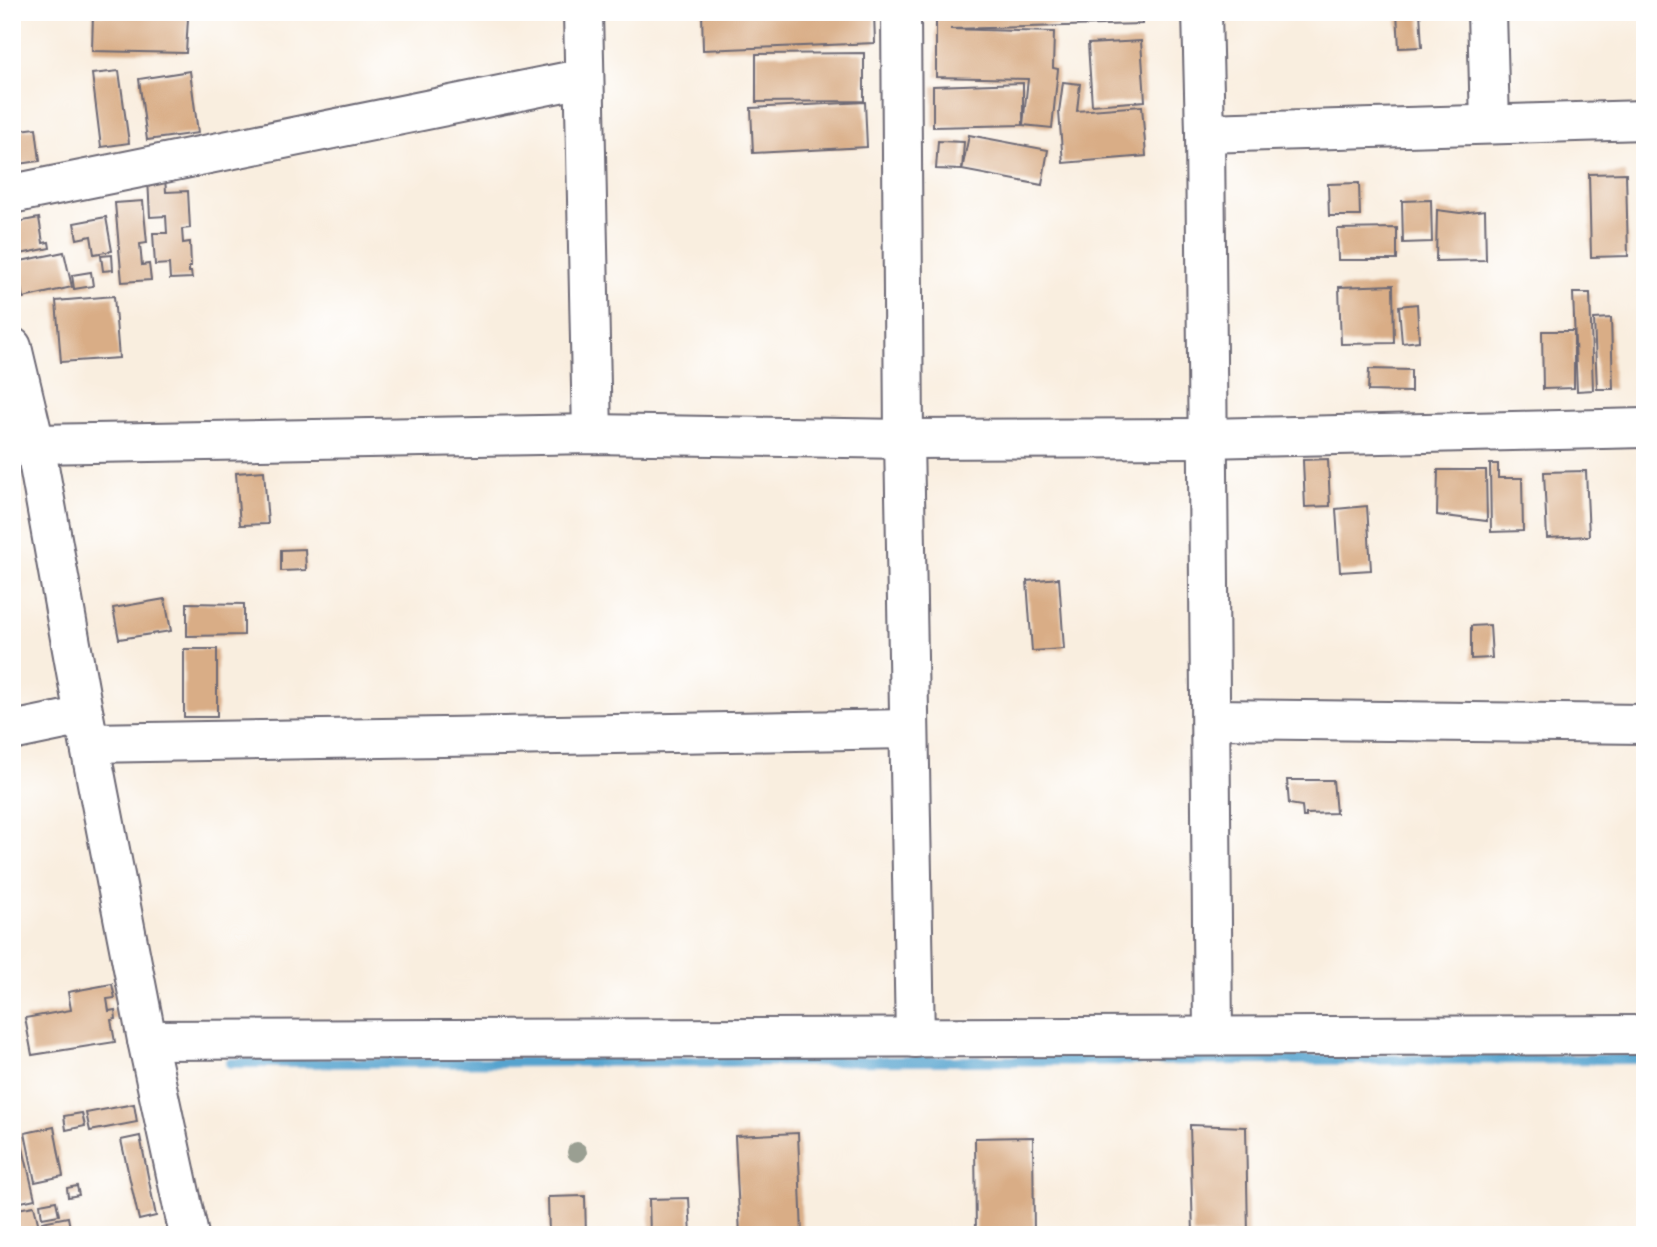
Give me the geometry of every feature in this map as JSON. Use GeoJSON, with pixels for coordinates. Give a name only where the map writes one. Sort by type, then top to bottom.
{"type":"FeatureCollection","features":[{"type":"Feature","properties":{"kind":"street"},"geometry":{"type":"LineString","coordinates":[[583,12],[592,434]]}},
{"type":"Feature","properties":{"kind":"street"},"geometry":{"type":"LineString","coordinates":[[901,12],[904,439],[915,1038]]}},
{"type":"Feature","properties":{"kind":"street"},"geometry":{"type":"LineString","coordinates":[[1202,12],[1213,1035]]}},
{"type":"Feature","properties":{"kind":"street"},"geometry":{"type":"LineString","coordinates":[[1487,12],[1490,124]]}},
{"type":"Feature","properties":{"kind":"street"},"geometry":{"type":"LineString","coordinates":[[12,194],[584,78]]}},
{"type":"Feature","properties":{"kind":"street"},"geometry":{"type":"LineString","coordinates":[[1205,133],[1645,120]]}},
{"type":"Feature","properties":{"kind":"street"},"geometry":{"type":"LineString","coordinates":[[12,348],[35,444],[87,729],[186,1234]]}},
{"type":"Feature","properties":{"kind":"street"},"geometry":{"type":"LineString","coordinates":[[35,444],[592,434],[904,439],[1207,438],[1645,428]]}},
{"type":"Feature","properties":{"kind":"street"},"geometry":{"type":"LineString","coordinates":[[1211,719],[1645,724]]}},
{"type":"Feature","properties":{"kind":"street"},"geometry":{"type":"LineString","coordinates":[[12,731],[908,729]]}},
{"type":"Feature","properties":{"kind":"street"},"geometry":{"type":"LineString","coordinates":[[147,1040],[1645,1035]]}},
{"type":"Feature","properties":{"kind":"building"},"geometry":{"type":"Polygon","coordinates":[[[702,12],[874,12],[875,43],[703,50],[702,12]]]}},
{"type":"Feature","properties":{"kind":"building"},"geometry":{"type":"Polygon","coordinates":[[[936,12],[1142,12],[1142,24],[950,29],[1054,32],[1053,68],[1058,69],[1052,128],[1023,125],[1028,79],[936,77],[936,12]]]}},
{"type":"Feature","properties":{"kind":"building"},"geometry":{"type":"Polygon","coordinates":[[[1397,12],[1420,12],[1422,47],[1399,48],[1397,12]]]}},
{"type":"Feature","properties":{"kind":"building"},"geometry":{"type":"Polygon","coordinates":[[[93,14],[188,18],[186,53],[92,51],[93,14]]]}},
{"type":"Feature","properties":{"kind":"building"},"geometry":{"type":"Polygon","coordinates":[[[1141,41],[1145,101],[1092,105],[1088,44],[1141,41]]]}},
{"type":"Feature","properties":{"kind":"building"},"geometry":{"type":"Polygon","coordinates":[[[864,53],[864,101],[756,102],[756,54],[864,53]]]}},
{"type":"Feature","properties":{"kind":"building"},"geometry":{"type":"Polygon","coordinates":[[[119,71],[129,143],[101,147],[92,74],[119,71]]]}},
{"type":"Feature","properties":{"kind":"building"},"geometry":{"type":"Polygon","coordinates":[[[190,71],[198,133],[147,140],[139,79],[190,71]]]}},
{"type":"Feature","properties":{"kind":"building"},"geometry":{"type":"Polygon","coordinates":[[[1063,82],[1080,84],[1077,111],[1142,106],[1146,156],[1063,163],[1059,112],[1063,82]]]}},
{"type":"Feature","properties":{"kind":"building"},"geometry":{"type":"Polygon","coordinates":[[[1023,83],[1023,125],[933,127],[933,86],[1023,83]]]}},
{"type":"Feature","properties":{"kind":"building"},"geometry":{"type":"Polygon","coordinates":[[[865,102],[867,147],[753,153],[751,108],[865,102]]]}},
{"type":"Feature","properties":{"kind":"building"},"geometry":{"type":"Polygon","coordinates":[[[36,128],[40,161],[12,165],[12,131],[36,128]]]}},
{"type":"Feature","properties":{"kind":"building"},"geometry":{"type":"Polygon","coordinates":[[[969,135],[1048,150],[1042,185],[962,170],[969,135]]]}},
{"type":"Feature","properties":{"kind":"building"},"geometry":{"type":"Polygon","coordinates":[[[938,141],[964,142],[962,170],[936,169],[938,141]]]}},
{"type":"Feature","properties":{"kind":"building"},"geometry":{"type":"Polygon","coordinates":[[[1626,173],[1628,256],[1591,257],[1589,174],[1626,173]]]}},
{"type":"Feature","properties":{"kind":"building"},"geometry":{"type":"Polygon","coordinates":[[[165,177],[166,192],[188,191],[190,228],[182,229],[183,243],[190,242],[189,272],[192,278],[170,279],[169,264],[155,265],[153,233],[167,233],[166,216],[150,217],[148,178],[165,177]]]}},
{"type":"Feature","properties":{"kind":"building"},"geometry":{"type":"Polygon","coordinates":[[[1359,183],[1360,216],[1329,216],[1328,184],[1359,183]]]}},
{"type":"Feature","properties":{"kind":"building"},"geometry":{"type":"Polygon","coordinates":[[[1431,200],[1432,242],[1403,243],[1402,201],[1431,200]]]}},
{"type":"Feature","properties":{"kind":"building"},"geometry":{"type":"Polygon","coordinates":[[[143,201],[147,243],[140,244],[142,265],[149,264],[151,280],[122,282],[115,203],[143,201]]]}},
{"type":"Feature","properties":{"kind":"building"},"geometry":{"type":"Polygon","coordinates":[[[1437,210],[1460,213],[1485,210],[1486,260],[1436,261],[1437,210]]]}},
{"type":"Feature","properties":{"kind":"building"},"geometry":{"type":"Polygon","coordinates":[[[106,217],[112,251],[94,254],[91,236],[77,239],[74,223],[106,217]]]}},
{"type":"Feature","properties":{"kind":"building"},"geometry":{"type":"Polygon","coordinates":[[[39,218],[43,243],[49,242],[50,248],[15,255],[12,223],[39,218]]]}},
{"type":"Feature","properties":{"kind":"building"},"geometry":{"type":"Polygon","coordinates":[[[1397,228],[1397,260],[1338,260],[1337,229],[1397,228]]]}},
{"type":"Feature","properties":{"kind":"building"},"geometry":{"type":"Polygon","coordinates":[[[64,252],[72,287],[23,298],[16,262],[64,252]]]}},
{"type":"Feature","properties":{"kind":"building"},"geometry":{"type":"Polygon","coordinates":[[[112,255],[113,270],[103,271],[101,256],[112,255]]]}},
{"type":"Feature","properties":{"kind":"building"},"geometry":{"type":"Polygon","coordinates":[[[91,272],[93,286],[74,289],[72,275],[91,272]]]}},
{"type":"Feature","properties":{"kind":"building"},"geometry":{"type":"Polygon","coordinates":[[[1393,285],[1394,343],[1341,344],[1339,287],[1393,285]]]}},
{"type":"Feature","properties":{"kind":"building"},"geometry":{"type":"Polygon","coordinates":[[[1573,293],[1590,293],[1593,390],[1577,391],[1573,293]]]}},
{"type":"Feature","properties":{"kind":"building"},"geometry":{"type":"Polygon","coordinates":[[[114,296],[119,358],[61,362],[56,301],[114,296]]]}},
{"type":"Feature","properties":{"kind":"building"},"geometry":{"type":"Polygon","coordinates":[[[1417,304],[1419,341],[1402,343],[1399,306],[1417,304]]]}},
{"type":"Feature","properties":{"kind":"building"},"geometry":{"type":"Polygon","coordinates":[[[1611,318],[1613,389],[1597,389],[1594,319],[1611,318]]]}},
{"type":"Feature","properties":{"kind":"building"},"geometry":{"type":"Polygon","coordinates":[[[1542,331],[1574,331],[1574,388],[1543,389],[1542,331]]]}},
{"type":"Feature","properties":{"kind":"building"},"geometry":{"type":"Polygon","coordinates":[[[1369,369],[1411,370],[1411,392],[1368,391],[1369,369]]]}},
{"type":"Feature","properties":{"kind":"building"},"geometry":{"type":"Polygon","coordinates":[[[1328,459],[1330,506],[1305,507],[1303,460],[1328,459]]]}},
{"type":"Feature","properties":{"kind":"building"},"geometry":{"type":"Polygon","coordinates":[[[1490,464],[1498,464],[1498,478],[1522,478],[1523,531],[1491,532],[1490,464]]]}},
{"type":"Feature","properties":{"kind":"building"},"geometry":{"type":"Polygon","coordinates":[[[1438,470],[1486,470],[1487,521],[1437,515],[1438,470]]]}},
{"type":"Feature","properties":{"kind":"building"},"geometry":{"type":"Polygon","coordinates":[[[264,471],[268,524],[240,525],[236,473],[264,471]]]}},
{"type":"Feature","properties":{"kind":"building"},"geometry":{"type":"Polygon","coordinates":[[[1586,471],[1589,536],[1547,538],[1544,472],[1586,471]]]}},
{"type":"Feature","properties":{"kind":"building"},"geometry":{"type":"Polygon","coordinates":[[[1367,506],[1371,570],[1340,572],[1336,509],[1367,506]]]}},
{"type":"Feature","properties":{"kind":"building"},"geometry":{"type":"Polygon","coordinates":[[[305,549],[306,570],[281,571],[281,550],[305,549]]]}},
{"type":"Feature","properties":{"kind":"building"},"geometry":{"type":"Polygon","coordinates":[[[1059,578],[1064,649],[1032,651],[1027,581],[1059,578]]]}},
{"type":"Feature","properties":{"kind":"building"},"geometry":{"type":"Polygon","coordinates":[[[165,599],[171,631],[119,639],[113,608],[165,599]]]}},
{"type":"Feature","properties":{"kind":"building"},"geometry":{"type":"Polygon","coordinates":[[[187,603],[244,604],[244,635],[187,636],[187,603]]]}},
{"type":"Feature","properties":{"kind":"building"},"geometry":{"type":"Polygon","coordinates":[[[1490,625],[1492,658],[1471,659],[1471,626],[1490,625]]]}},
{"type":"Feature","properties":{"kind":"building"},"geometry":{"type":"Polygon","coordinates":[[[184,649],[217,649],[217,717],[184,717],[184,649]]]}},
{"type":"Feature","properties":{"kind":"building"},"geometry":{"type":"Polygon","coordinates":[[[1287,780],[1333,780],[1336,813],[1306,814],[1306,817],[1303,817],[1302,806],[1289,804],[1287,780]]]}},
{"type":"Feature","properties":{"kind":"building"},"geometry":{"type":"Polygon","coordinates":[[[112,984],[115,998],[107,999],[109,1011],[115,1010],[116,1019],[111,1020],[115,1042],[32,1055],[25,1018],[71,1010],[68,992],[112,984]]]}},
{"type":"Feature","properties":{"kind":"building"},"geometry":{"type":"Polygon","coordinates":[[[134,1104],[137,1122],[90,1131],[86,1113],[134,1104]]]}},
{"type":"Feature","properties":{"kind":"building"},"geometry":{"type":"Polygon","coordinates":[[[82,1113],[85,1126],[66,1130],[64,1116],[82,1113]]]}},
{"type":"Feature","properties":{"kind":"building"},"geometry":{"type":"Polygon","coordinates":[[[1190,1125],[1246,1127],[1248,1235],[1193,1235],[1190,1125]]]}},
{"type":"Feature","properties":{"kind":"building"},"geometry":{"type":"Polygon","coordinates":[[[18,1127],[35,1199],[12,1204],[12,1128],[18,1127]]]}},
{"type":"Feature","properties":{"kind":"building"},"geometry":{"type":"Polygon","coordinates":[[[54,1127],[63,1176],[35,1182],[25,1133],[54,1127]]]}},
{"type":"Feature","properties":{"kind":"building"},"geometry":{"type":"Polygon","coordinates":[[[798,1133],[802,1235],[740,1235],[735,1136],[798,1133]]]}},
{"type":"Feature","properties":{"kind":"building"},"geometry":{"type":"Polygon","coordinates":[[[140,1136],[156,1216],[139,1220],[121,1140],[140,1136]]]}},
{"type":"Feature","properties":{"kind":"building"},"geometry":{"type":"Polygon","coordinates":[[[1033,1137],[1034,1235],[976,1235],[975,1138],[1033,1137]]]}},
{"type":"Feature","properties":{"kind":"building"},"geometry":{"type":"Polygon","coordinates":[[[77,1186],[79,1195],[68,1197],[67,1188],[77,1186]]]}},
{"type":"Feature","properties":{"kind":"building"},"geometry":{"type":"Polygon","coordinates":[[[585,1196],[586,1235],[549,1235],[548,1197],[585,1196]]]}},
{"type":"Feature","properties":{"kind":"building"},"geometry":{"type":"Polygon","coordinates":[[[689,1198],[691,1235],[650,1235],[649,1199],[689,1198]]]}},
{"type":"Feature","properties":{"kind":"building"},"geometry":{"type":"Polygon","coordinates":[[[56,1201],[59,1215],[42,1218],[40,1204],[56,1201]]]}},
{"type":"Feature","properties":{"kind":"building"},"geometry":{"type":"Polygon","coordinates":[[[34,1206],[41,1235],[12,1235],[12,1210],[34,1206]]]}},
{"type":"Feature","properties":{"kind":"building"},"geometry":{"type":"Polygon","coordinates":[[[68,1217],[71,1233],[44,1235],[42,1222],[68,1217]]]}},
{"type":"Feature","properties":{"kind":"waterway"},"geometry":{"type":"LineString","coordinates":[[230,1063],[1645,1059]]}}]}
